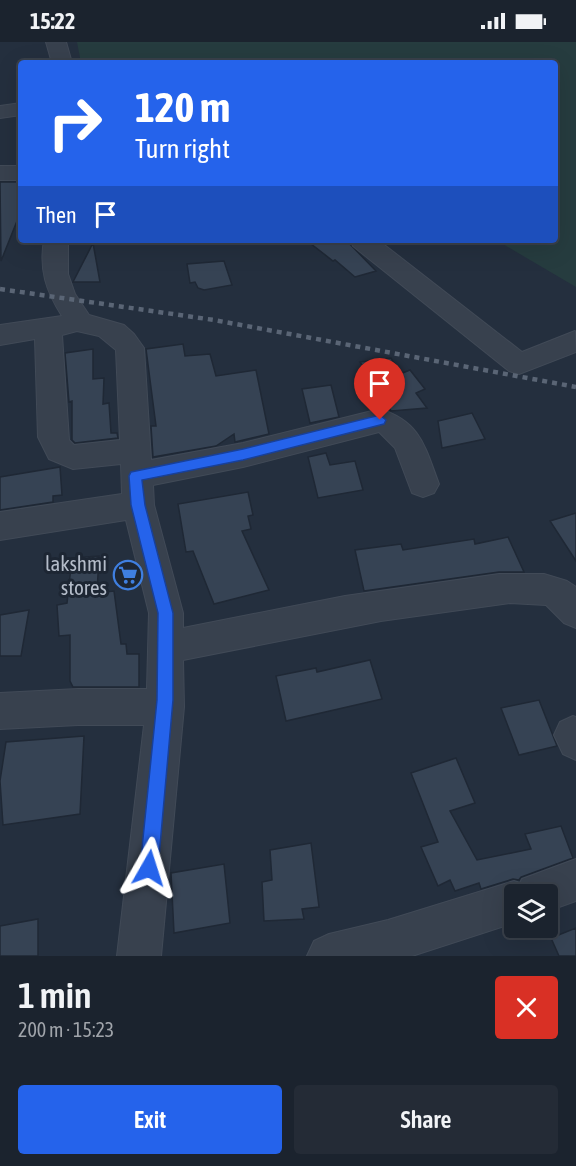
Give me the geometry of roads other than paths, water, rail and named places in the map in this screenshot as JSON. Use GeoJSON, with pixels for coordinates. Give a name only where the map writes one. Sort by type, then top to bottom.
{"type":"FeatureCollection","features":[{"type":"Feature","properties":{"kind":"street"},"geometry":{"type":"LineString","coordinates":[[56,42],[61,60]]}},
{"type":"Feature","properties":{"kind":"street"},"geometry":{"type":"LineString","coordinates":[[0,112],[18,109]]}},
{"type":"Feature","properties":{"kind":"street"},"geometry":{"type":"LineString","coordinates":[[0,173],[18,174]]}},
{"type":"Feature","properties":{"kind":"street"},"geometry":{"type":"LineString","coordinates":[[56,243],[53,267],[62,298],[64,326],[53,437],[63,455],[136,477]]}},
{"type":"Feature","properties":{"kind":"street"},"geometry":{"type":"LineString","coordinates":[[366,243],[519,364],[576,341]]}},
{"type":"Feature","properties":{"kind":"street"},"geometry":{"type":"LineString","coordinates":[[0,335],[64,326],[108,327],[121,336],[130,348],[136,477],[166,613],[165,707],[139,956]]}},
{"type":"Feature","properties":{"kind":"street"},"geometry":{"type":"LineString","coordinates":[[0,526],[136,477],[243,454],[380,420],[392,423],[400,429],[423,484]]}},
{"type":"Feature","properties":{"kind":"street"},"geometry":{"type":"LineString","coordinates":[[165,648],[287,621],[405,602],[525,587],[546,589],[562,594],[576,612]]}},
{"type":"Feature","properties":{"kind":"street"},"geometry":{"type":"LineString","coordinates":[[0,711],[78,706],[165,707]]}},
{"type":"Feature","properties":{"kind":"street"},"geometry":{"type":"LineString","coordinates":[[558,886],[576,880]]}},
{"type":"Feature","properties":{"kind":"street"},"geometry":{"type":"LineString","coordinates":[[329,956],[390,949],[504,906]]}},
{"type":"Feature","properties":{"kind":"railway"},"geometry":{"type":"LineString","coordinates":[[0,289],[214,320],[576,387]]}},
{"type":"Feature","properties":{"kind":"place","name":"lakshmi stores"},"geometry":{"type":"Point","coordinates":[128,575]}}]}
